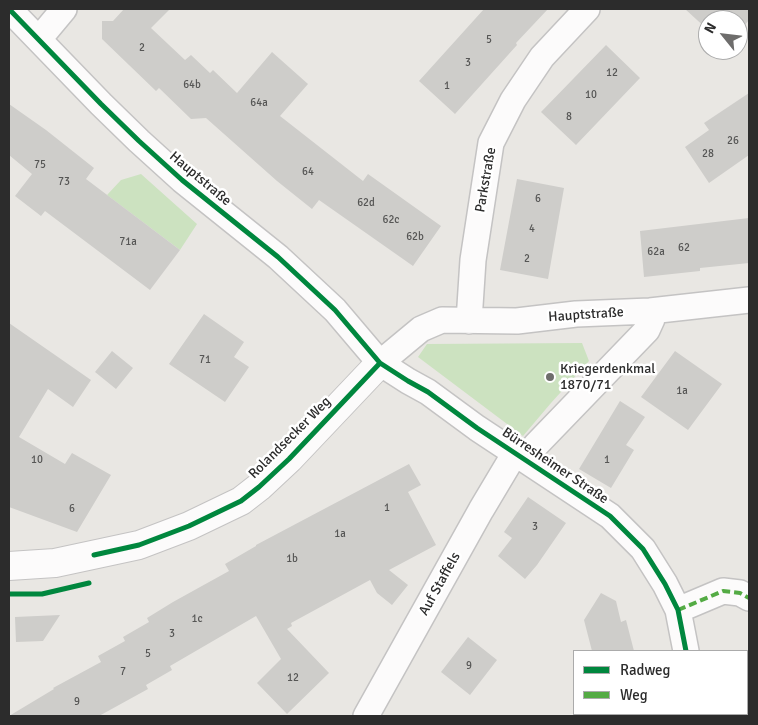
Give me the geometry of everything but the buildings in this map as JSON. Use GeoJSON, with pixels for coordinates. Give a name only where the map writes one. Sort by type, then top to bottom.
{"type":"FeatureCollection","features":[{"type":"Feature","properties":{"kind":"street","name":"Hauptstraße"},"geometry":{"type":"LineString","coordinates":[[9,9],[101,104],[167,167],[278,257],[335,310],[380,362],[420,330],[442,320],[517,321],[576,314],[650,311],[749,300]]}},
{"type":"Feature","properties":{"kind":"street"},"geometry":{"type":"LineString","coordinates":[[39,39],[64,9]]}},
{"type":"Feature","properties":{"kind":"street","name":"Parkstraße"},"geometry":{"type":"LineString","coordinates":[[469,321],[473,260],[492,143],[513,100],[542,56],[587,9]]}},
{"type":"Feature","properties":{"kind":"street","name":"Auf Staffels"},"geometry":{"type":"LineString","coordinates":[[366,716],[506,466],[536,445],[648,330],[652,319],[650,311]]}},
{"type":"Feature","properties":{"kind":"street","name":"Bürresheimer Straße"},"geometry":{"type":"LineString","coordinates":[[380,362],[428,392],[477,428],[610,516],[643,549],[665,584],[678,610],[686,650]]}},
{"type":"Feature","properties":{"kind":"street","name":"Rolandsecker Weg"},"geometry":{"type":"LineString","coordinates":[[9,566],[55,563],[139,545],[189,526],[241,501],[289,459],[380,362]]}},
{"type":"Feature","properties":{"kind":"street"},"geometry":{"type":"LineString","coordinates":[[678,610],[723,591],[740,593],[749,598]]}},
{"type":"Feature","properties":{"kind":"green space"},"geometry":{"type":"Polygon","coordinates":[[[141,174],[197,224],[180,250],[107,195],[121,180],[141,174]]]}},
{"type":"Feature","properties":{"kind":"green space"},"geometry":{"type":"Polygon","coordinates":[[[582,343],[589,361],[523,436],[418,357],[427,344],[582,343]]]}},
{"type":"Feature","properties":{"kind":"marked path"},"geometry":{"type":"LineString","coordinates":[[678,610],[723,591],[740,593],[749,598]]}},
{"type":"Feature","properties":{"kind":"cycle path"},"geometry":{"type":"LineString","coordinates":[[9,9],[139,141],[182,180],[278,257],[335,310],[380,363],[428,392],[477,428],[610,516],[643,549],[665,584],[678,610],[686,650]]}},
{"type":"Feature","properties":{"kind":"cycle path"},"geometry":{"type":"LineString","coordinates":[[94,555],[139,545],[189,526],[241,501],[289,459],[380,363]]}},
{"type":"Feature","properties":{"kind":"cycle path"},"geometry":{"type":"LineString","coordinates":[[9,594],[42,594],[89,583]]}},
{"type":"Feature","properties":{"kind":"place","name":"Kriegerdenkmal 1870/71"},"geometry":{"type":"Point","coordinates":[550,377]}}]}
